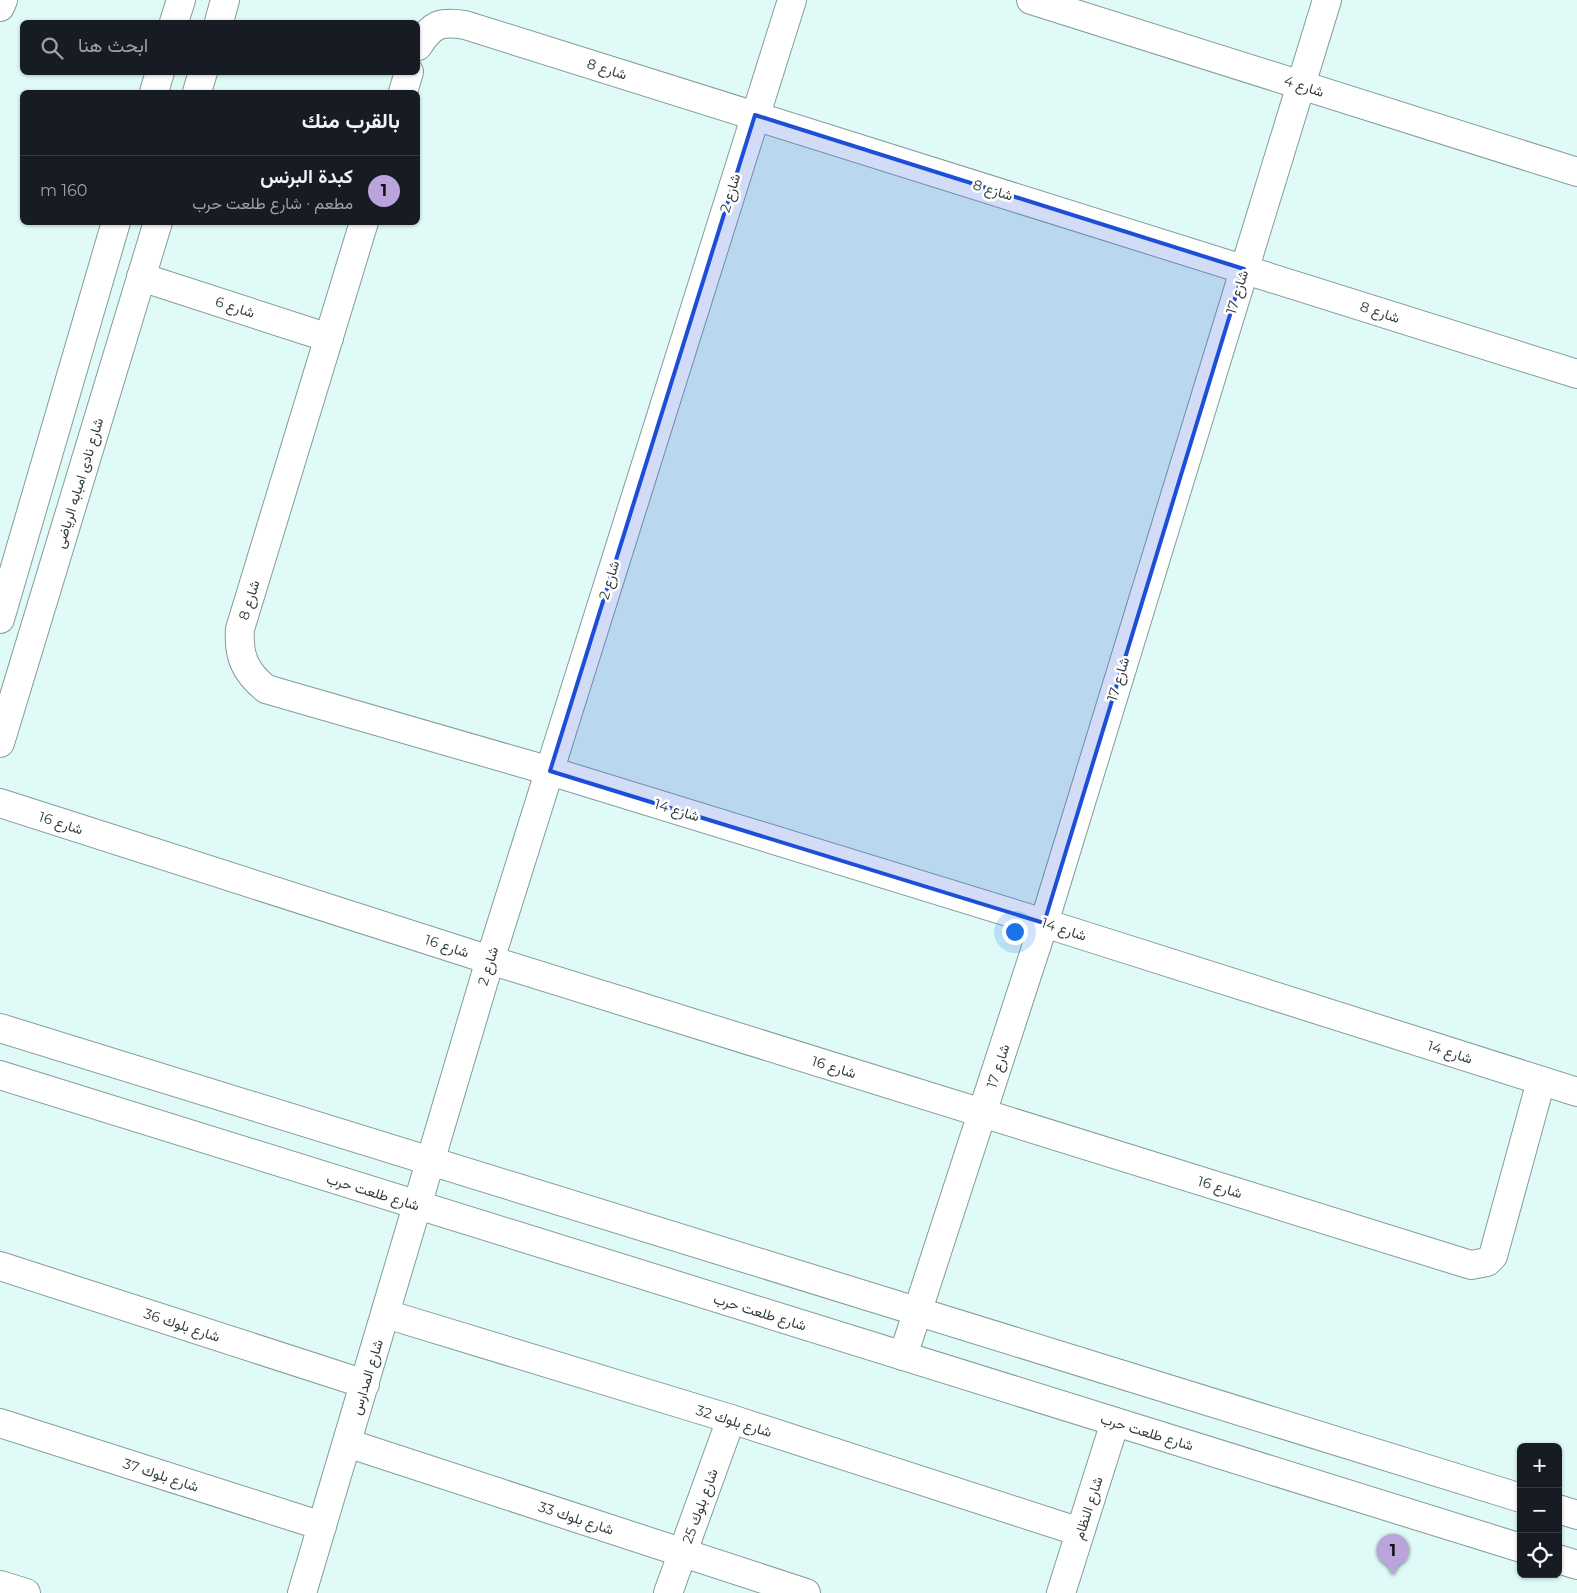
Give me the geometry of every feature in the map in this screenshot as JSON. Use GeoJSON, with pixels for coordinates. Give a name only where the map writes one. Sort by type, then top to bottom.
{"type":"FeatureCollection","features":[{"type":"Feature","properties":{"kind":"street"},"geometry":{"type":"LineString","coordinates":[[0,7],[3,0]]}},
{"type":"Feature","properties":{"kind":"street"},"geometry":{"type":"LineString","coordinates":[[175,20],[181,0]]}},
{"type":"Feature","properties":{"kind":"street"},"geometry":{"type":"LineString","coordinates":[[220,20],[225,0]]}},
{"type":"Feature","properties":{"kind":"street","name":"شارع 2"},"geometry":{"type":"LineString","coordinates":[[431,1160],[490,960],[792,0]]}},
{"type":"Feature","properties":{"kind":"street","name":"شارع 4"},"geometry":{"type":"LineString","coordinates":[[1031,0],[1577,172]]}},
{"type":"Feature","properties":{"kind":"street","name":"شارع 17"},"geometry":{"type":"LineString","coordinates":[[903,1356],[1044,922],[1327,0]]}},
{"type":"Feature","properties":{"kind":"street","name":"شارع 8"},"geometry":{"type":"LineString","coordinates":[[420,43],[428,30],[446,22],[466,25],[1577,374]]}},
{"type":"Feature","properties":{"kind":"street"},"geometry":{"type":"LineString","coordinates":[[155,90],[159,75]]}},
{"type":"Feature","properties":{"kind":"street"},"geometry":{"type":"LineString","coordinates":[[198,90],[202,75]]}},
{"type":"Feature","properties":{"kind":"street"},"geometry":{"type":"LineString","coordinates":[[404,90],[408,75]]}},
{"type":"Feature","properties":{"kind":"street"},"geometry":{"type":"LineString","coordinates":[[1,612],[115,225]]}},
{"type":"Feature","properties":{"kind":"street","name":"شارع نادى امبابه الرياضى"},"geometry":{"type":"LineString","coordinates":[[0,743],[157,225]]}},
{"type":"Feature","properties":{"kind":"street","name":"شارع 8"},"geometry":{"type":"LineString","coordinates":[[363,225],[240,629],[239,646],[243,663],[252,678],[266,689],[550,771]]}},
{"type":"Feature","properties":{"kind":"street","name":"شارع 6"},"geometry":{"type":"LineString","coordinates":[[141,277],[329,338]]}},
{"type":"Feature","properties":{"kind":"street","name":"شارع 14"},"geometry":{"type":"LineString","coordinates":[[550,771],[1044,922],[1577,1092]]}},
{"type":"Feature","properties":{"kind":"street","name":"شارع 16"},"geometry":{"type":"LineString","coordinates":[[0,803],[490,960],[1470,1265],[1479,1265],[1487,1262],[1493,1256],[1541,1081]]}},
{"type":"Feature","properties":{"kind":"street"},"geometry":{"type":"LineString","coordinates":[[0,1028],[918,1310],[1517,1497]]}},
{"type":"Feature","properties":{"kind":"street","name":"شارع طلعت حرب"},"geometry":{"type":"LineString","coordinates":[[0,1075],[1517,1547]]}},
{"type":"Feature","properties":{"kind":"street","name":"شارع المدارس"},"geometry":{"type":"LineString","coordinates":[[302,1593],[431,1160]]}},
{"type":"Feature","properties":{"kind":"street","name":"شارع بلوك 36"},"geometry":{"type":"LineString","coordinates":[[0,1266],[365,1384]]}},
{"type":"Feature","properties":{"kind":"street","name":"شارع بلوك 32"},"geometry":{"type":"LineString","coordinates":[[386,1314],[731,1420],[1080,1532]]}},
{"type":"Feature","properties":{"kind":"street","name":"شارع بلوك 25"},"geometry":{"type":"LineString","coordinates":[[668,1593],[731,1420]]}},
{"type":"Feature","properties":{"kind":"street","name":"شارع النظام"},"geometry":{"type":"LineString","coordinates":[[1060,1593],[1115,1422]]}},
{"type":"Feature","properties":{"kind":"street","name":"شارع بلوك 37"},"geometry":{"type":"LineString","coordinates":[[0,1423],[322,1526]]}},
{"type":"Feature","properties":{"kind":"street","name":"شارع بلوك 33"},"geometry":{"type":"LineString","coordinates":[[347,1443],[806,1593]]}},
{"type":"Feature","properties":{"kind":"street"},"geometry":{"type":"LineString","coordinates":[[1562,1511],[1577,1515]]}},
{"type":"Feature","properties":{"kind":"street"},"geometry":{"type":"LineString","coordinates":[[1562,1560],[1577,1565]]}},
{"type":"Feature","properties":{"kind":"street"},"geometry":{"type":"LineString","coordinates":[[0,1585],[26,1593]]}},
{"type":"Feature","properties":{"kind":"highlighted area"},"geometry":{"type":"Polygon","coordinates":[[[755,115],[1244,269],[1044,923],[550,771],[755,115]]]}},
{"type":"Feature","properties":{"kind":"place","name":"كبدة البرنس"},"geometry":{"type":"Point","coordinates":[1393,1575]}}]}
